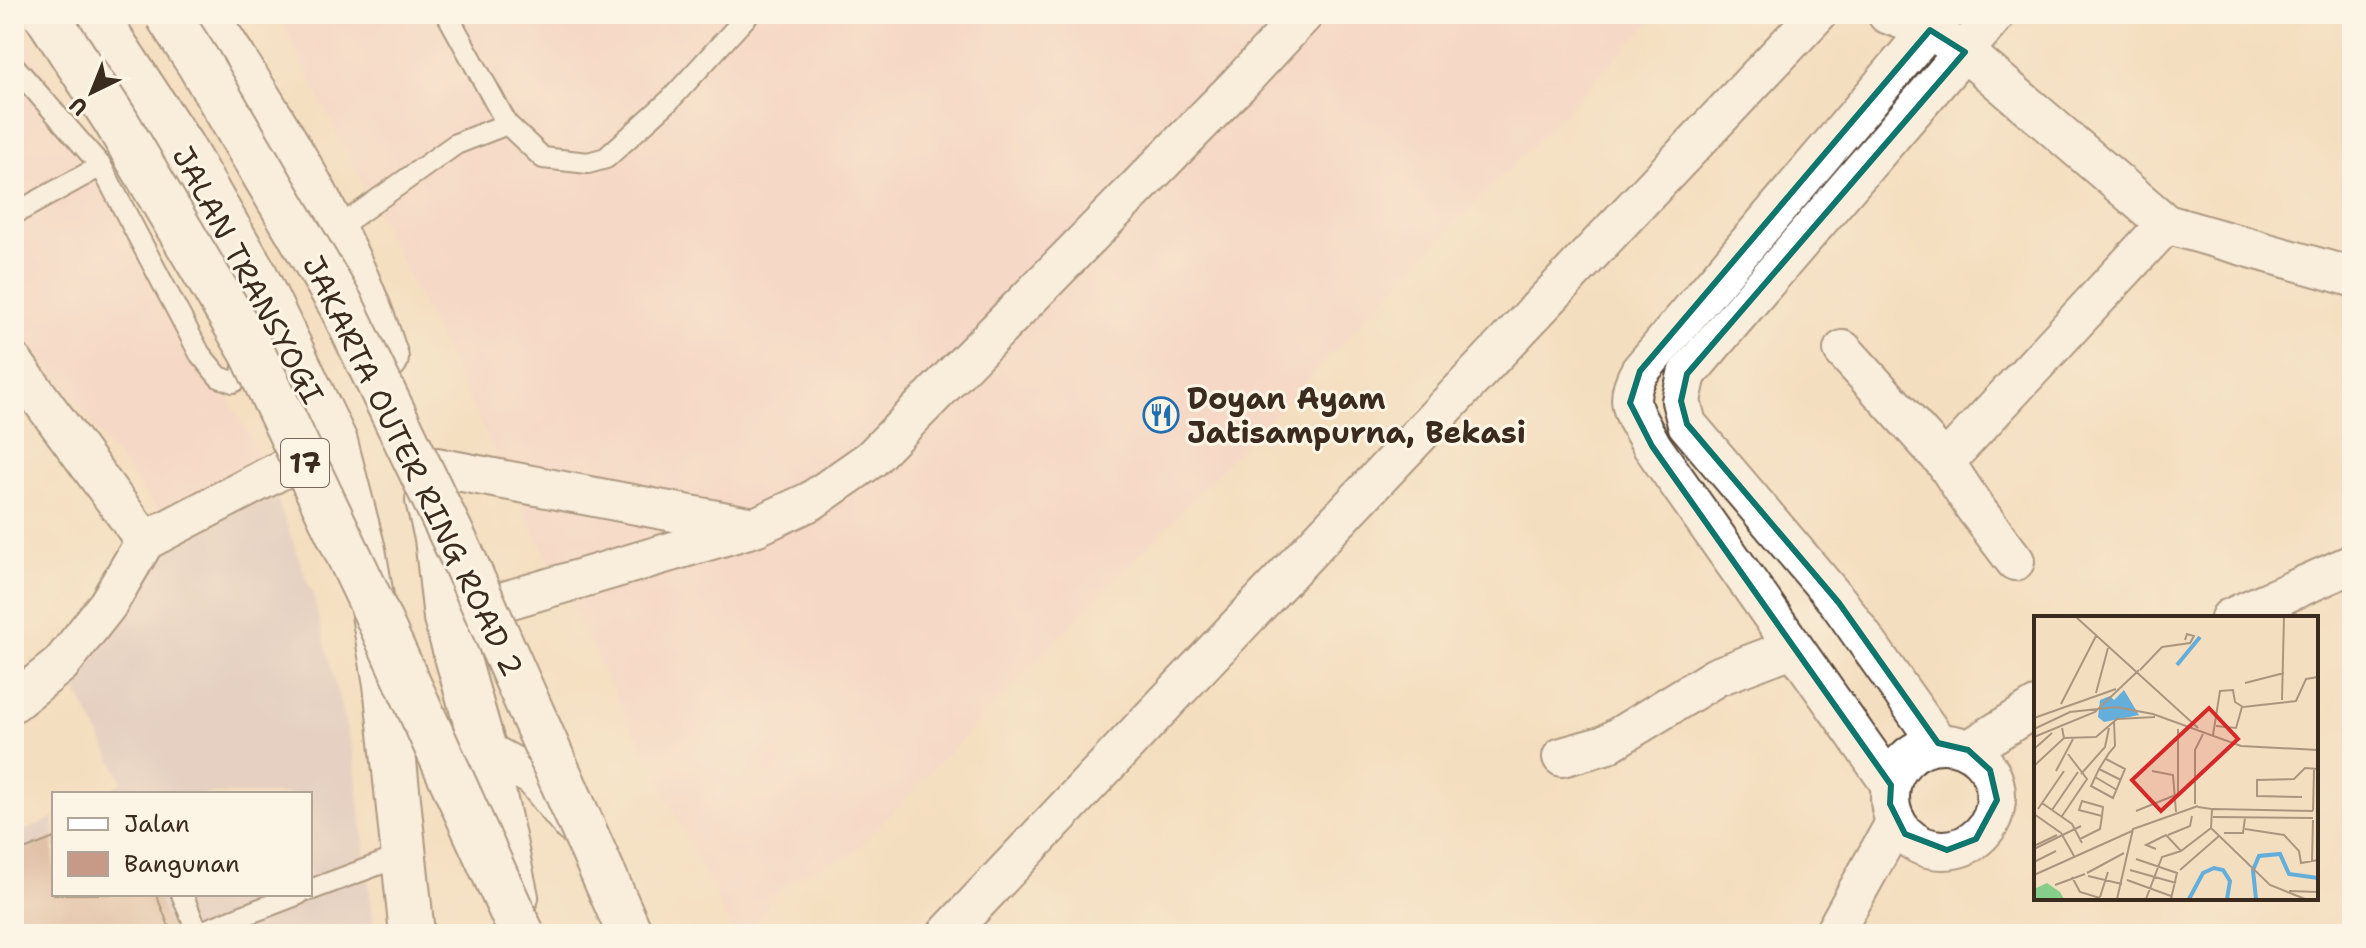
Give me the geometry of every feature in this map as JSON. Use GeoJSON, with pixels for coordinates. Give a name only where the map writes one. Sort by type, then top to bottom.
{"type":"FeatureCollection","features":[{"type":"Feature","properties":{"kind":"highway","name":"17"},"geometry":{"type":"LineString","coordinates":[[46,14],[114,118],[252,352],[523,934]]}},
{"type":"Feature","properties":{"kind":"highway","name":"JALAN TRANSYOGI"},"geometry":{"type":"LineString","coordinates":[[94,14],[181,146],[255,275],[335,442],[363,550],[386,684],[412,934]]}},
{"type":"Feature","properties":{"kind":"highway","name":"JAKARTA OUTER RING ROAD 2"},"geometry":{"type":"LineString","coordinates":[[167,14],[341,305],[463,558],[630,934]]}},
{"type":"Feature","properties":{"kind":"highway"},"geometry":{"type":"LineString","coordinates":[[205,14],[274,120],[335,230],[384,352],[420,464],[437,538],[446,618],[484,750],[523,934]]}},
{"type":"Feature","properties":{"kind":"street"},"geometry":{"type":"LineString","coordinates":[[446,618],[755,527],[811,501],[871,459],[1304,14]]}},
{"type":"Feature","properties":{"kind":"street"},"geometry":{"type":"LineString","coordinates":[[947,934],[1817,14]]}},
{"type":"Feature","properties":{"kind":"street"},"geometry":{"type":"LineString","coordinates":[[1887,14],[1936,22],[1965,52],[2166,224],[2352,277]]}},
{"type":"Feature","properties":{"kind":"street"},"geometry":{"type":"LineString","coordinates":[[1936,22],[1640,371],[1630,393],[1630,403],[1652,446],[1792,648],[1893,803],[1905,834],[1917,844],[1947,850],[1976,839],[1986,829],[1997,800],[1990,770],[1953,746],[1839,603],[1687,424],[1681,401],[1687,374],[1996,14]]}},
{"type":"Feature","properties":{"kind":"street"},"geometry":{"type":"LineString","coordinates":[[1945,462],[2166,224]]}},
{"type":"Feature","properties":{"kind":"street"},"geometry":{"type":"LineString","coordinates":[[1843,350],[1945,462],[2015,561]]}},
{"type":"Feature","properties":{"kind":"street"},"geometry":{"type":"LineString","coordinates":[[14,363],[144,539]]}},
{"type":"Feature","properties":{"kind":"street"},"geometry":{"type":"LineString","coordinates":[[14,702],[61,664],[108,604],[144,539],[335,442]]}},
{"type":"Feature","properties":{"kind":"street"},"geometry":{"type":"LineString","coordinates":[[420,464],[755,527]]}},
{"type":"Feature","properties":{"kind":"street"},"geometry":{"type":"LineString","coordinates":[[2235,616],[2352,564]]}},
{"type":"Feature","properties":{"kind":"street"},"geometry":{"type":"LineString","coordinates":[[1562,757],[1605,745],[1716,677],[1792,648]]}},
{"type":"Feature","properties":{"kind":"street"},"geometry":{"type":"LineString","coordinates":[[1834,933],[1893,803],[1897,770],[1907,757],[1922,747],[1953,746],[2034,708]]}},
{"type":"Feature","properties":{"kind":"street"},"geometry":{"type":"LineString","coordinates":[[484,750],[534,777],[563,810],[646,934]]}},
{"type":"Feature","properties":{"kind":"lane"},"geometry":{"type":"LineString","coordinates":[[447,14],[507,124],[543,158],[588,163],[606,158],[670,100],[749,14]]}},
{"type":"Feature","properties":{"kind":"lane"},"geometry":{"type":"LineString","coordinates":[[14,66],[101,166],[200,354],[225,381],[233,382],[242,377],[255,275]]}},
{"type":"Feature","properties":{"kind":"lane"},"geometry":{"type":"LineString","coordinates":[[335,230],[456,144],[507,124]]}},
{"type":"Feature","properties":{"kind":"lane"},"geometry":{"type":"LineString","coordinates":[[14,214],[101,166]]}},
{"type":"Feature","properties":{"kind":"lane"},"geometry":{"type":"LineString","coordinates":[[312,889],[404,855]]}},
{"type":"Feature","properties":{"kind":"lane"},"geometry":{"type":"LineString","coordinates":[[183,896],[198,933],[294,896]]}},
{"type":"Feature","properties":{"kind":"highlighted area"},"geometry":{"type":"Polygon","coordinates":[[[1930,30],[1965,52],[1687,374],[1681,401],[1687,424],[1839,603],[1938,743],[1968,750],[1990,770],[1997,800],[1976,839],[1947,850],[1905,834],[1890,804],[1891,785],[1652,446],[1630,403],[1640,371],[1930,30]]]}},
{"type":"Feature","properties":{"kind":"shaded area"},"geometry":{"type":"Polygon","coordinates":[[[278,14],[1658,14],[853,853],[788,881],[746,934],[734,934],[278,14]]]}},
{"type":"Feature","properties":{"kind":"shaded area"},"geometry":{"type":"Polygon","coordinates":[[[14,19],[262,458],[161,515],[14,321],[14,19]]]}},
{"type":"Feature","properties":{"kind":"shaded area"},"geometry":{"type":"Polygon","coordinates":[[[262,458],[313,596],[354,758],[375,934],[14,934],[14,836],[52,818],[52,896],[312,896],[312,792],[104,792],[123,782],[58,654],[161,515],[262,458]]]}},
{"type":"Feature","properties":{"kind":"building"},"geometry":{"type":"Polygon","coordinates":[[[52,839],[52,896],[157,896],[172,934],[14,934],[14,854],[52,839]]]}},
{"type":"Feature","properties":{"kind":"place","name":"Doyan Ayam Jatisampurna, Bekasi"},"geometry":{"type":"Point","coordinates":[1161,415]}}]}
